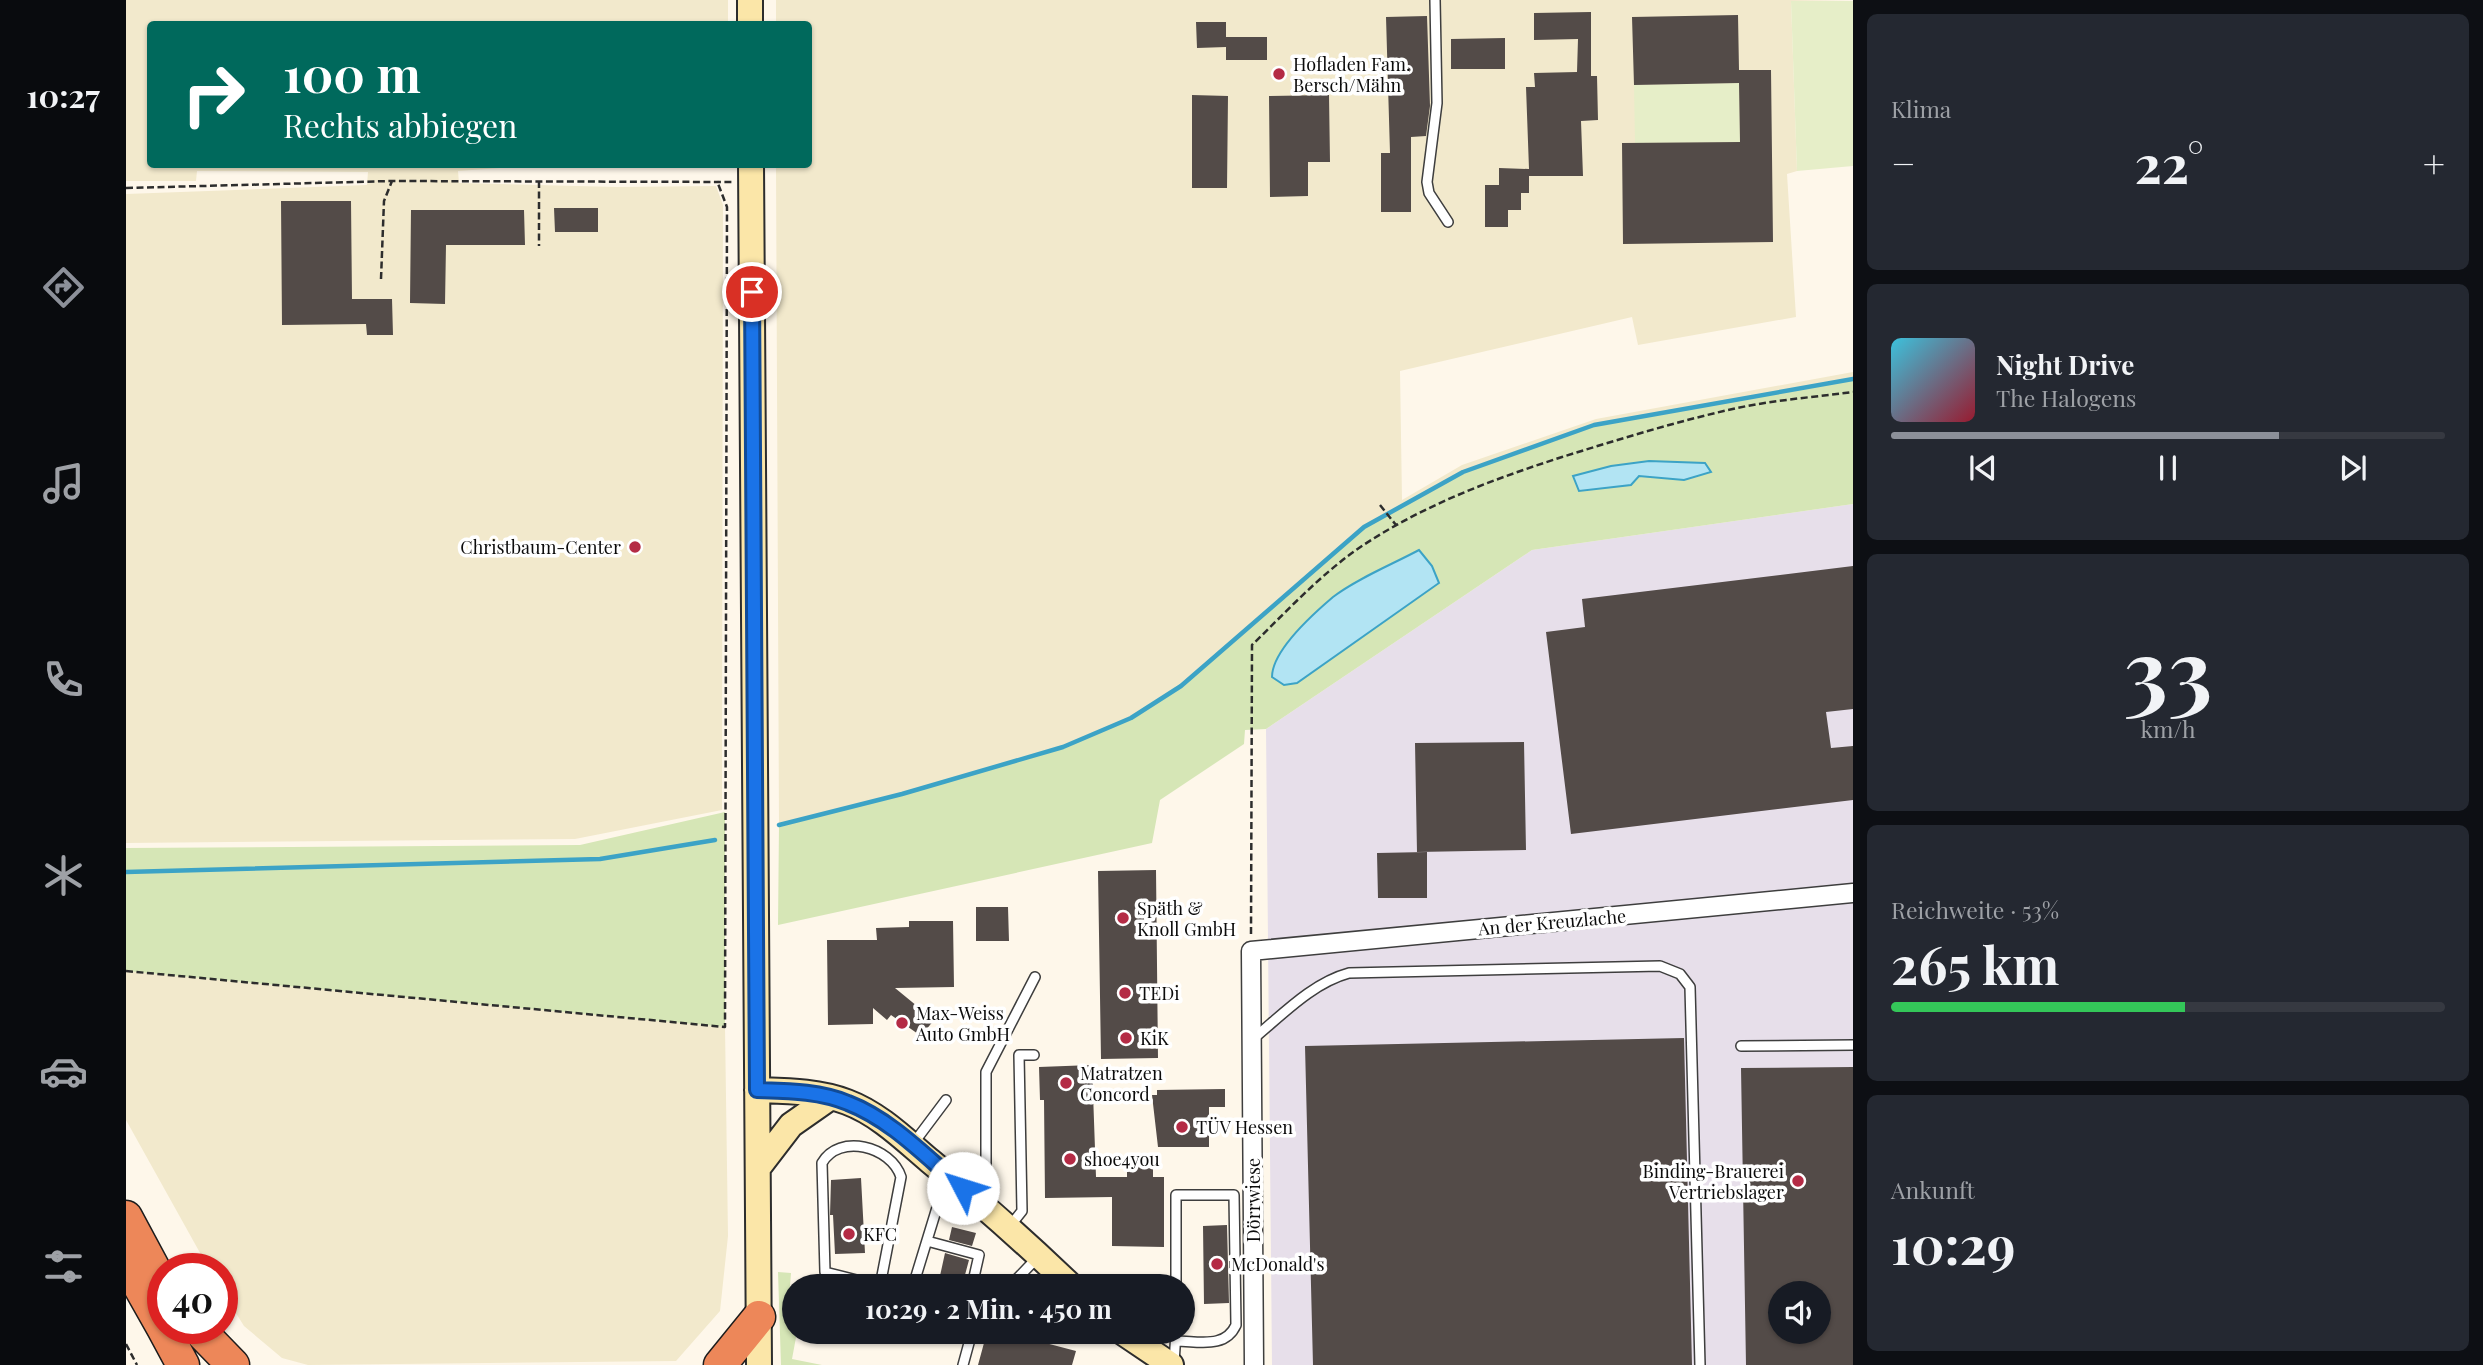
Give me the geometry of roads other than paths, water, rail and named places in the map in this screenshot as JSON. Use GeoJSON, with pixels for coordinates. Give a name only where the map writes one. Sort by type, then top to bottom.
{"type":"FeatureCollection","features":[{"type":"Feature","properties":{"kind":"highway"},"geometry":{"type":"LineString","coordinates":[[126,1217],[147,1265]]}},
{"type":"Feature","properties":{"kind":"highway"},"geometry":{"type":"LineString","coordinates":[[720,1365],[759,1317]]}},
{"type":"Feature","properties":{"kind":"highway"},"geometry":{"type":"LineString","coordinates":[[172,1344],[183,1365]]}},
{"type":"Feature","properties":{"kind":"highway"},"geometry":{"type":"LineString","coordinates":[[195,1344],[206,1365]]}},
{"type":"Feature","properties":{"kind":"highway"},"geometry":{"type":"LineString","coordinates":[[213,1344],[233,1365]]}},
{"type":"Feature","properties":{"kind":"main road"},"geometry":{"type":"LineString","coordinates":[[750,0],[750,21]]}},
{"type":"Feature","properties":{"kind":"main road"},"geometry":{"type":"LineString","coordinates":[[751,174],[759,1365]]}},
{"type":"Feature","properties":{"kind":"main road"},"geometry":{"type":"LineString","coordinates":[[757,1090],[798,1091],[831,1097],[869,1113],[975,1198],[1058,1274]]}},
{"type":"Feature","properties":{"kind":"main road"},"geometry":{"type":"LineString","coordinates":[[758,1168],[791,1125],[831,1097]]}},
{"type":"Feature","properties":{"kind":"main road"},"geometry":{"type":"LineString","coordinates":[[1155,1344],[1174,1351]]}},
{"type":"Feature","properties":{"kind":"street","name":"An der Kreuzlache"},"geometry":{"type":"LineString","coordinates":[[1251,951],[1853,893]]}},
{"type":"Feature","properties":{"kind":"street","name":"Dörrwiese"},"geometry":{"type":"LineString","coordinates":[[1251,951],[1254,1365]]}},
{"type":"Feature","properties":{"kind":"lane"},"geometry":{"type":"LineString","coordinates":[[1436,0],[1437,103],[1427,182],[1429,193],[1448,222]]}},
{"type":"Feature","properties":{"kind":"lane"},"geometry":{"type":"LineString","coordinates":[[1252,1039],[1312,990],[1332,977],[1349,973],[1660,966],[1680,974],[1690,987],[1699,1365]]}},
{"type":"Feature","properties":{"kind":"lane"},"geometry":{"type":"LineString","coordinates":[[975,1198],[986,1180],[986,1072],[1035,977]]}},
{"type":"Feature","properties":{"kind":"lane"},"geometry":{"type":"LineString","coordinates":[[1741,1046],[1853,1045]]}},
{"type":"Feature","properties":{"kind":"lane"},"geometry":{"type":"LineString","coordinates":[[1009,1228],[1022,1211],[1019,1055],[1034,1055]]}},
{"type":"Feature","properties":{"kind":"lane"},"geometry":{"type":"LineString","coordinates":[[912,1145],[946,1100]]}},
{"type":"Feature","properties":{"kind":"lane"},"geometry":{"type":"LineString","coordinates":[[838,1147],[865,1147],[880,1153],[898,1169],[901,1177],[880,1286],[825,1272],[822,1163],[828,1151],[838,1147]]}},
{"type":"Feature","properties":{"kind":"lane"},"geometry":{"type":"LineString","coordinates":[[917,1274],[943,1188],[951,1178]]}},
{"type":"Feature","properties":{"kind":"lane"},"geometry":{"type":"LineString","coordinates":[[1174,1351],[1223,1341],[1231,1336],[1236,1325],[1234,1195],[1176,1195],[1176,1274]]}},
{"type":"Feature","properties":{"kind":"lane"},"geometry":{"type":"LineString","coordinates":[[927,1241],[979,1255],[975,1274]]}},
{"type":"Feature","properties":{"kind":"lane"},"geometry":{"type":"LineString","coordinates":[[1022,1274],[1039,1256]]}},
{"type":"Feature","properties":{"kind":"lane"},"geometry":{"type":"LineString","coordinates":[[963,1365],[969,1344]]}},
{"type":"Feature","properties":{"kind":"water"},"geometry":{"type":"Polygon","coordinates":[[[1649,461],[1705,463],[1711,472],[1684,480],[1639,476],[1631,485],[1579,491],[1573,476],[1611,466],[1649,461]]]}},
{"type":"Feature","properties":{"kind":"water"},"geometry":{"type":"Polygon","coordinates":[[[1419,550],[1432,566],[1439,583],[1297,683],[1284,685],[1272,677],[1286,644],[1333,597],[1352,584],[1419,550]]]}},
{"type":"Feature","properties":{"kind":"waterway"},"geometry":{"type":"LineString","coordinates":[[779,825],[902,794],[1063,747],[1131,718],[1181,686],[1364,527],[1463,472],[1594,425],[1853,379]]}},
{"type":"Feature","properties":{"kind":"waterway"},"geometry":{"type":"LineString","coordinates":[[126,872],[600,859],[715,840]]}},
{"type":"Feature","properties":{"kind":"place","name":"Hofladen Fam. Bersch/Mähn"},"geometry":{"type":"Point","coordinates":[1279,74]}},
{"type":"Feature","properties":{"kind":"place","name":"Christbaum-Center"},"geometry":{"type":"Point","coordinates":[635,547]}},
{"type":"Feature","properties":{"kind":"place","name":"Späth & Knoll GmbH"},"geometry":{"type":"Point","coordinates":[1123,918]}},
{"type":"Feature","properties":{"kind":"place","name":"TEDi"},"geometry":{"type":"Point","coordinates":[1125,993]}},
{"type":"Feature","properties":{"kind":"place","name":"Max-Weiss Auto GmbH"},"geometry":{"type":"Point","coordinates":[902,1023]}},
{"type":"Feature","properties":{"kind":"place","name":"KiK"},"geometry":{"type":"Point","coordinates":[1126,1038]}},
{"type":"Feature","properties":{"kind":"place","name":"Matratzen Concord"},"geometry":{"type":"Point","coordinates":[1066,1083]}},
{"type":"Feature","properties":{"kind":"place","name":"TÜV Hessen"},"geometry":{"type":"Point","coordinates":[1182,1127]}},
{"type":"Feature","properties":{"kind":"place","name":"shoe4you"},"geometry":{"type":"Point","coordinates":[1070,1159]}},
{"type":"Feature","properties":{"kind":"place","name":"Binding-Brauerei Vertriebslager"},"geometry":{"type":"Point","coordinates":[1798,1181]}},
{"type":"Feature","properties":{"kind":"place","name":"KFC"},"geometry":{"type":"Point","coordinates":[849,1234]}},
{"type":"Feature","properties":{"kind":"place","name":"McDonald's"},"geometry":{"type":"Point","coordinates":[1217,1264]}}]}
